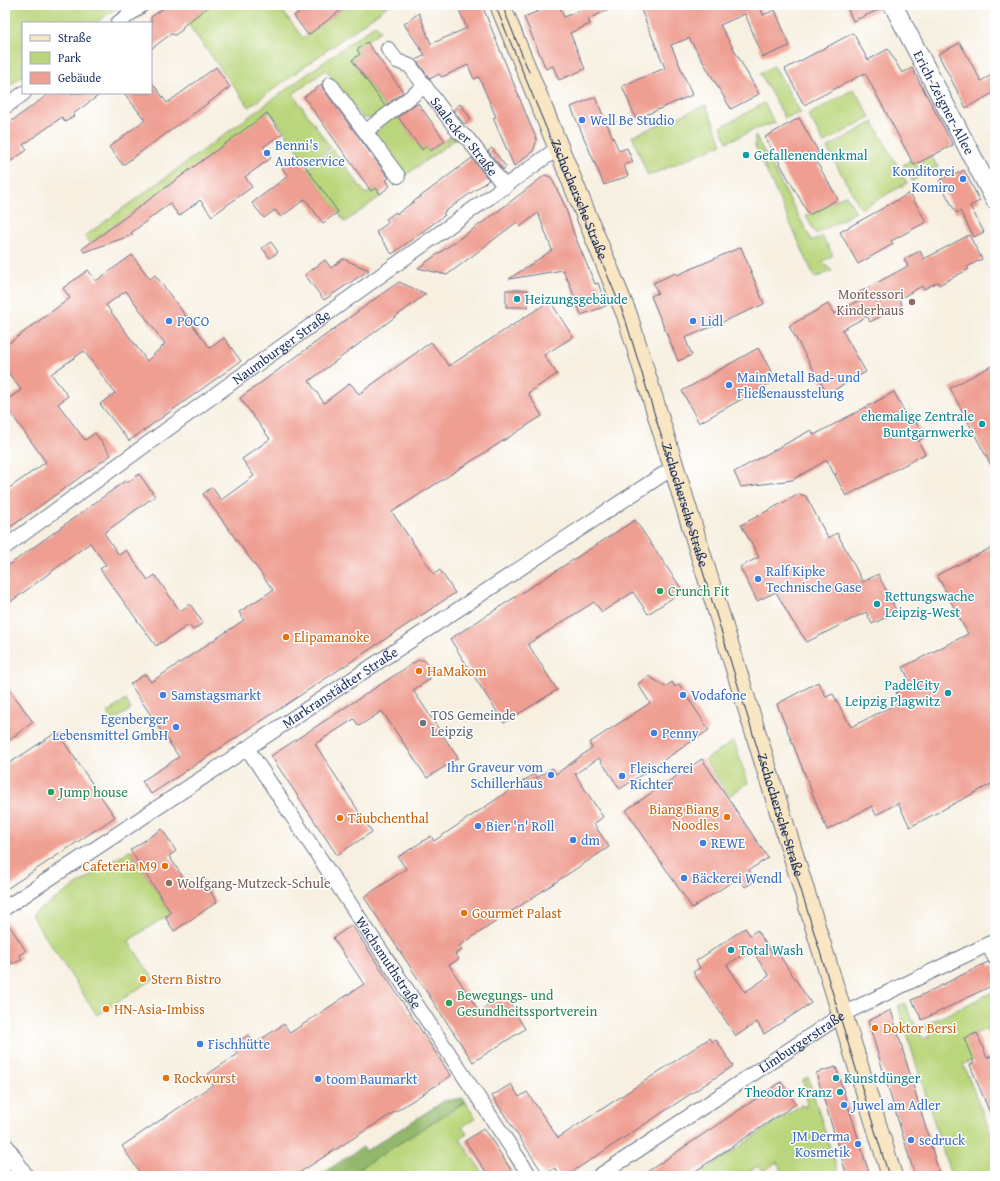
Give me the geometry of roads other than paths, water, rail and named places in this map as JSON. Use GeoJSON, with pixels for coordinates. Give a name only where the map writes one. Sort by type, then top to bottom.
{"type":"FeatureCollection","features":[{"type":"Feature","properties":{"kind":"main road","name":"Zschochersche Straße"},"geometry":{"type":"LineString","coordinates":[[501,5],[624,307],[892,1176]]}},
{"type":"Feature","properties":{"kind":"street"},"geometry":{"type":"LineString","coordinates":[[119,22],[142,5]]}},
{"type":"Feature","properties":{"kind":"street","name":"Erich-Zeigner-Allee"},"geometry":{"type":"LineString","coordinates":[[893,5],[995,200]]}},
{"type":"Feature","properties":{"kind":"street","name":"Saalecker Straße"},"geometry":{"type":"LineString","coordinates":[[388,49],[397,61],[410,66],[458,131],[468,139],[505,187]]}},
{"type":"Feature","properties":{"kind":"street"},"geometry":{"type":"LineString","coordinates":[[330,84],[398,176]]}},
{"type":"Feature","properties":{"kind":"street","name":"Saalecker Straße"},"geometry":{"type":"LineString","coordinates":[[366,131],[425,86]]}},
{"type":"Feature","properties":{"kind":"street"},"geometry":{"type":"LineString","coordinates":[[5,107],[23,94]]}},
{"type":"Feature","properties":{"kind":"street","name":"Naumburger Straße"},"geometry":{"type":"LineString","coordinates":[[5,547],[558,148]]}},
{"type":"Feature","properties":{"kind":"street","name":"Markranstädter Straße"},"geometry":{"type":"LineString","coordinates":[[5,908],[674,467]]}},
{"type":"Feature","properties":{"kind":"street","name":"Wachsmuthstraße"},"geometry":{"type":"LineString","coordinates":[[247,748],[530,1176]]}},
{"type":"Feature","properties":{"kind":"street"},"geometry":{"type":"LineString","coordinates":[[992,942],[995,958]]}},
{"type":"Feature","properties":{"kind":"street","name":"Limburgerstraße"},"geometry":{"type":"LineString","coordinates":[[599,1176],[843,1014],[992,942]]}},
{"type":"Feature","properties":{"kind":"street"},"geometry":{"type":"LineString","coordinates":[[5,1147],[24,1176]]}},
{"type":"Feature","properties":{"kind":"tram line"},"geometry":{"type":"LineString","coordinates":[[495,5],[624,315],[889,1176]]}},
{"type":"Feature","properties":{"kind":"tram line"},"geometry":{"type":"LineString","coordinates":[[502,5],[529,72]]}},
{"type":"Feature","properties":{"kind":"place","name":"Well Be Studio"},"geometry":{"type":"Point","coordinates":[582,120]}},
{"type":"Feature","properties":{"kind":"place","name":"Benni's Autoservice"},"geometry":{"type":"Point","coordinates":[267,153]}},
{"type":"Feature","properties":{"kind":"place","name":"Gefallenendenkmal"},"geometry":{"type":"Point","coordinates":[746,155]}},
{"type":"Feature","properties":{"kind":"place","name":"Konditorei Komiro"},"geometry":{"type":"Point","coordinates":[963,179]}},
{"type":"Feature","properties":{"kind":"place","name":"Heizungsgebäude"},"geometry":{"type":"Point","coordinates":[517,299]}},
{"type":"Feature","properties":{"kind":"place","name":"Montessori Kinderhaus"},"geometry":{"type":"Point","coordinates":[912,302]}},
{"type":"Feature","properties":{"kind":"place","name":"POCO"},"geometry":{"type":"Point","coordinates":[169,321]}},
{"type":"Feature","properties":{"kind":"place","name":"Lidl"},"geometry":{"type":"Point","coordinates":[693,321]}},
{"type":"Feature","properties":{"kind":"place","name":"MainMetall Bad- und Fließenausstelung"},"geometry":{"type":"Point","coordinates":[729,385]}},
{"type":"Feature","properties":{"kind":"place","name":"ehemalige Zentrale Buntgarnwerke"},"geometry":{"type":"Point","coordinates":[982,424]}},
{"type":"Feature","properties":{"kind":"place","name":"Ralf Kipke Technische Gase"},"geometry":{"type":"Point","coordinates":[758,579]}},
{"type":"Feature","properties":{"kind":"place","name":"Crunch Fit"},"geometry":{"type":"Point","coordinates":[660,591]}},
{"type":"Feature","properties":{"kind":"place","name":"Rettungswache Leipzig-West"},"geometry":{"type":"Point","coordinates":[877,604]}},
{"type":"Feature","properties":{"kind":"place","name":"Elipamanoke"},"geometry":{"type":"Point","coordinates":[286,637]}},
{"type":"Feature","properties":{"kind":"place","name":"HaMakom"},"geometry":{"type":"Point","coordinates":[419,671]}},
{"type":"Feature","properties":{"kind":"place","name":"PadelCity Leipzig Plagwitz"},"geometry":{"type":"Point","coordinates":[948,693]}},
{"type":"Feature","properties":{"kind":"place","name":"Samstagsmarkt"},"geometry":{"type":"Point","coordinates":[163,695]}},
{"type":"Feature","properties":{"kind":"place","name":"Vodafone"},"geometry":{"type":"Point","coordinates":[683,695]}},
{"type":"Feature","properties":{"kind":"place","name":"TOS Gemeinde Leipzig"},"geometry":{"type":"Point","coordinates":[423,723]}},
{"type":"Feature","properties":{"kind":"place","name":"Egenberger Lebensmittel GmbH"},"geometry":{"type":"Point","coordinates":[176,727]}},
{"type":"Feature","properties":{"kind":"place","name":"Penny"},"geometry":{"type":"Point","coordinates":[654,733]}},
{"type":"Feature","properties":{"kind":"place","name":"Ihr Graveur vom Schillerhaus"},"geometry":{"type":"Point","coordinates":[551,775]}},
{"type":"Feature","properties":{"kind":"place","name":"Fleischerei Richter"},"geometry":{"type":"Point","coordinates":[622,776]}},
{"type":"Feature","properties":{"kind":"place","name":"Jump house"},"geometry":{"type":"Point","coordinates":[51,792]}},
{"type":"Feature","properties":{"kind":"place","name":"Biang Biang Noodles"},"geometry":{"type":"Point","coordinates":[727,817]}},
{"type":"Feature","properties":{"kind":"place","name":"Täubchenthal"},"geometry":{"type":"Point","coordinates":[340,818]}},
{"type":"Feature","properties":{"kind":"place","name":"Bier 'n' Roll"},"geometry":{"type":"Point","coordinates":[478,826]}},
{"type":"Feature","properties":{"kind":"place","name":"dm"},"geometry":{"type":"Point","coordinates":[573,840]}},
{"type":"Feature","properties":{"kind":"place","name":"REWE"},"geometry":{"type":"Point","coordinates":[703,843]}},
{"type":"Feature","properties":{"kind":"place","name":"Cafeteria M9"},"geometry":{"type":"Point","coordinates":[165,866]}},
{"type":"Feature","properties":{"kind":"place","name":"Bäckerei Wendl"},"geometry":{"type":"Point","coordinates":[684,878]}},
{"type":"Feature","properties":{"kind":"place","name":"Wolfgang-Mutzeck-Schule"},"geometry":{"type":"Point","coordinates":[169,883]}},
{"type":"Feature","properties":{"kind":"place","name":"Gourmet Palast"},"geometry":{"type":"Point","coordinates":[464,913]}},
{"type":"Feature","properties":{"kind":"place","name":"Total Wash"},"geometry":{"type":"Point","coordinates":[731,950]}},
{"type":"Feature","properties":{"kind":"place","name":"Stern Bistro"},"geometry":{"type":"Point","coordinates":[143,979]}},
{"type":"Feature","properties":{"kind":"place","name":"Bewegungs- und Gesundheitssportverein"},"geometry":{"type":"Point","coordinates":[449,1003]}},
{"type":"Feature","properties":{"kind":"place","name":"HN-Asia-Imbiss"},"geometry":{"type":"Point","coordinates":[106,1009]}},
{"type":"Feature","properties":{"kind":"place","name":"Doktor Bersi"},"geometry":{"type":"Point","coordinates":[875,1028]}},
{"type":"Feature","properties":{"kind":"place","name":"Fischhütte"},"geometry":{"type":"Point","coordinates":[200,1044]}},
{"type":"Feature","properties":{"kind":"place","name":"Rockwurst"},"geometry":{"type":"Point","coordinates":[166,1078]}},
{"type":"Feature","properties":{"kind":"place","name":"Kunstdünger"},"geometry":{"type":"Point","coordinates":[836,1078]}},
{"type":"Feature","properties":{"kind":"place","name":"toom Baumarkt"},"geometry":{"type":"Point","coordinates":[318,1079]}},
{"type":"Feature","properties":{"kind":"place","name":"Theodor Kranz"},"geometry":{"type":"Point","coordinates":[840,1092]}},
{"type":"Feature","properties":{"kind":"place","name":"Juwel am Adler"},"geometry":{"type":"Point","coordinates":[844,1105]}},
{"type":"Feature","properties":{"kind":"place","name":"sedruck"},"geometry":{"type":"Point","coordinates":[911,1140]}},
{"type":"Feature","properties":{"kind":"place","name":"JM Derma Kosmetik"},"geometry":{"type":"Point","coordinates":[858,1144]}}]}
